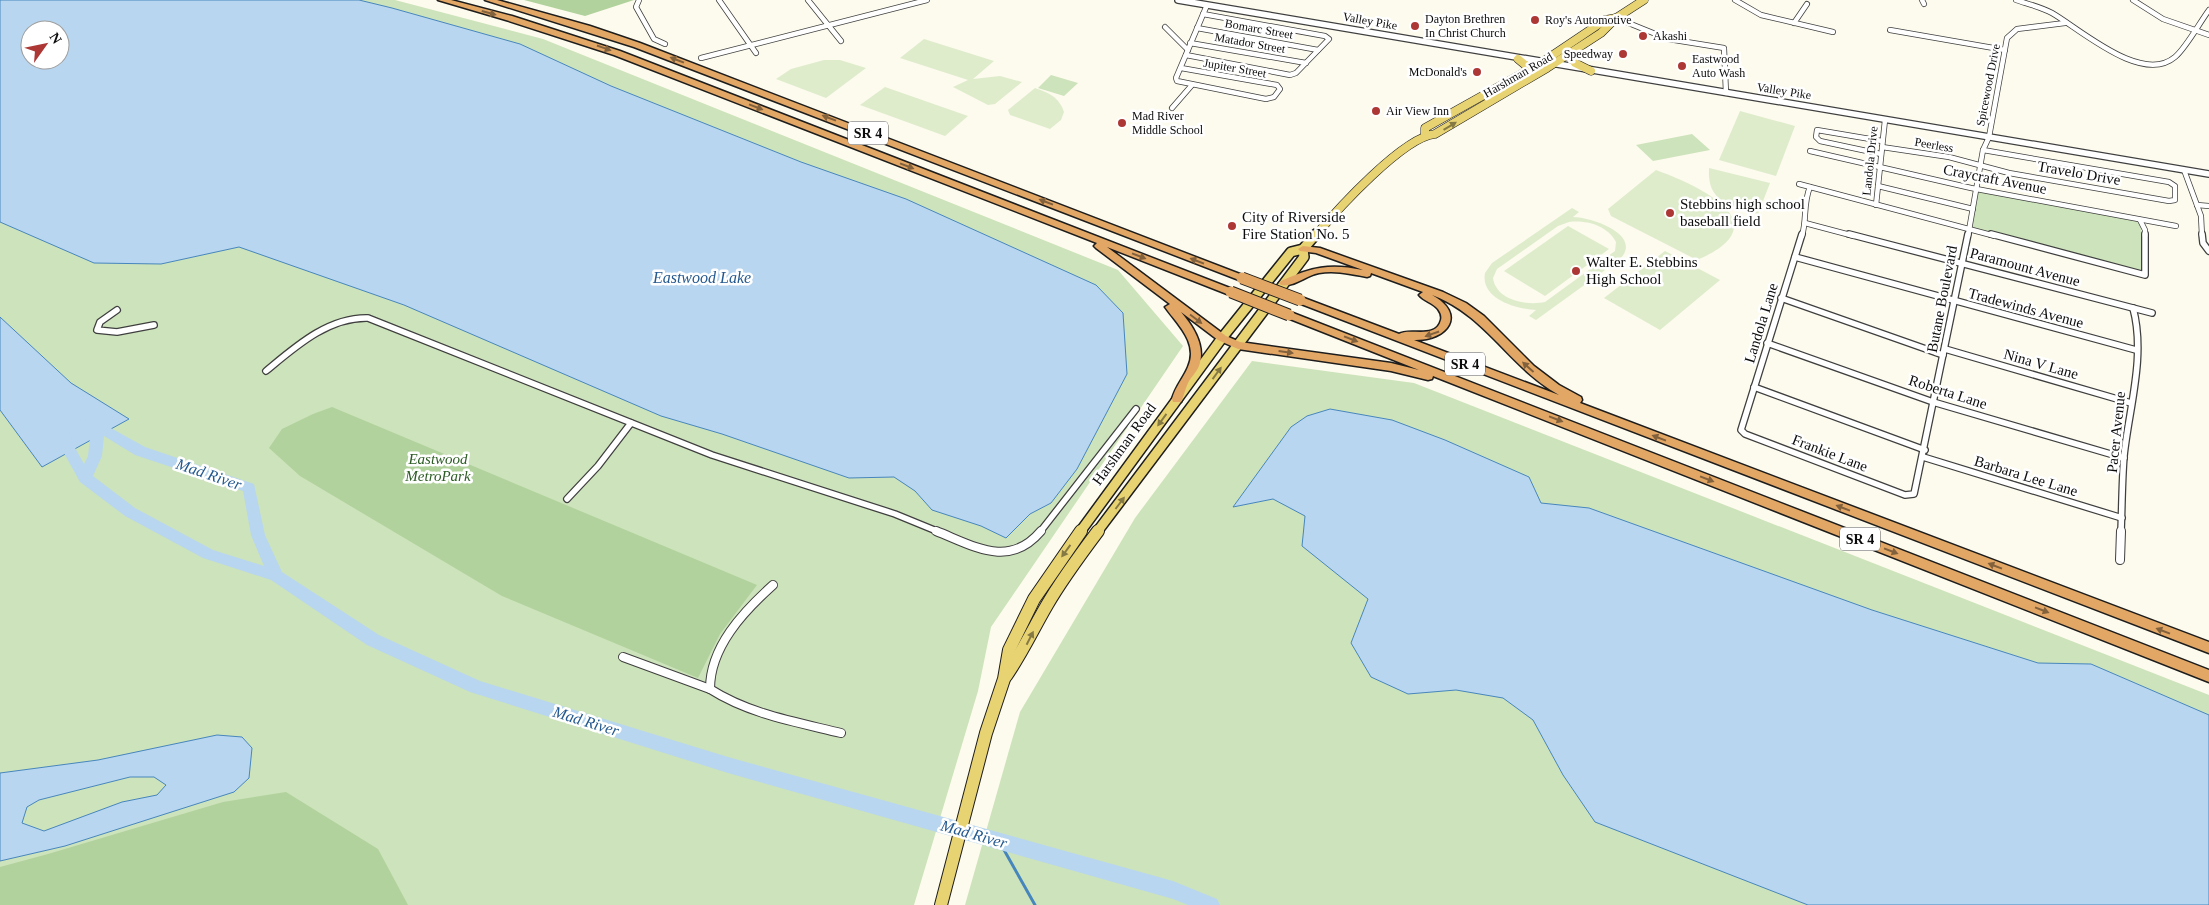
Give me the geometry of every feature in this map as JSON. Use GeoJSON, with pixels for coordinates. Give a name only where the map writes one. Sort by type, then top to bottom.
{"type":"FeatureCollection","features":[{"type":"Feature","properties":{"kind":"highway","name":"SR 4"},"geometry":{"type":"LineString","coordinates":[[442,0],[526,23],[617,53],[1289,314],[2209,676]]}},
{"type":"Feature","properties":{"kind":"highway","name":"SR 4"},"geometry":{"type":"LineString","coordinates":[[490,0],[587,28],[637,45],[2209,648]]}},
{"type":"Feature","properties":{"kind":"highway"},"geometry":{"type":"LineString","coordinates":[[1061,226],[1107,250],[1222,338],[1238,345],[1391,367],[1425,374],[1511,402]]}},
{"type":"Feature","properties":{"kind":"highway"},"geometry":{"type":"LineString","coordinates":[[1303,249],[1313,256],[1367,274],[1437,302],[1447,316],[1446,323],[1442,329],[1433,335],[1419,337],[1405,336],[1338,315]]}},
{"type":"Feature","properties":{"kind":"highway"},"geometry":{"type":"LineString","coordinates":[[1303,249],[1317,250],[1439,294],[1462,306],[1480,318],[1530,369],[1555,388],[1630,427]]}},
{"type":"Feature","properties":{"kind":"highway"},"geometry":{"type":"LineString","coordinates":[[1284,283],[1306,272],[1318,269],[1343,269],[1367,274]]}},
{"type":"Feature","properties":{"kind":"highway"},"geometry":{"type":"LineString","coordinates":[[1143,279],[1179,316],[1188,328],[1195,343],[1196,355],[1194,366],[1184,381],[1177,399]]}},
{"type":"Feature","properties":{"kind":"main road","name":"Harshman Road"},"geometry":{"type":"LineString","coordinates":[[1425,135],[1425,128],[1530,69],[1605,20],[1616,18],[1644,0]]}},
{"type":"Feature","properties":{"kind":"main road","name":"Harshman Road"},"geometry":{"type":"LineString","coordinates":[[941,905],[975,774],[1004,679],[1009,650],[1034,599],[1063,555],[1222,338],[1292,252],[1303,249],[1314,234],[1360,186],[1425,135],[1435,134],[1569,54],[1614,23],[1616,18]]}},
{"type":"Feature","properties":{"kind":"main road"},"geometry":{"type":"LineString","coordinates":[[1569,54],[1575,63],[1591,71]]}},
{"type":"Feature","properties":{"kind":"main road"},"geometry":{"type":"LineString","coordinates":[[1518,59],[1530,69]]}},
{"type":"Feature","properties":{"kind":"main road","name":"Harshman Road"},"geometry":{"type":"LineString","coordinates":[[1004,679],[1023,652],[1046,605],[1075,561],[1304,257],[1303,249]]}},
{"type":"Feature","properties":{"kind":"street"},"geometry":{"type":"LineString","coordinates":[[720,0],[756,53]]}},
{"type":"Feature","properties":{"kind":"street"},"geometry":{"type":"LineString","coordinates":[[808,0],[841,41]]}},
{"type":"Feature","properties":{"kind":"street"},"geometry":{"type":"LineString","coordinates":[[701,58],[927,0]]}},
{"type":"Feature","properties":{"kind":"street","name":"Valley Pike"},"geometry":{"type":"LineString","coordinates":[[1178,0],[1518,59],[2209,174]]}},
{"type":"Feature","properties":{"kind":"street"},"geometry":{"type":"LineString","coordinates":[[1735,0],[1761,16],[1833,32]]}},
{"type":"Feature","properties":{"kind":"street"},"geometry":{"type":"LineString","coordinates":[[2016,0],[2044,10],[2110,52],[2131,60],[2150,63],[2172,60],[2209,10]]}},
{"type":"Feature","properties":{"kind":"street"},"geometry":{"type":"LineString","coordinates":[[2134,0],[2163,19],[2209,35]]}},
{"type":"Feature","properties":{"kind":"street"},"geometry":{"type":"LineString","coordinates":[[638,1],[636,7],[654,39],[665,44]]}},
{"type":"Feature","properties":{"kind":"street"},"geometry":{"type":"LineString","coordinates":[[1794,24],[1807,4]]}},
{"type":"Feature","properties":{"kind":"street"},"geometry":{"type":"LineString","coordinates":[[1172,108],[1192,85],[1176,80],[1207,5]]}},
{"type":"Feature","properties":{"kind":"street"},"geometry":{"type":"LineString","coordinates":[[1165,27],[1187,52],[1294,74],[1328,40],[1327,37],[1203,14]]}},
{"type":"Feature","properties":{"kind":"street"},"geometry":{"type":"LineString","coordinates":[[1616,18],[1668,38],[1724,48],[1726,93]]}},
{"type":"Feature","properties":{"kind":"street","name":"Spicewood Drive"},"geometry":{"type":"LineString","coordinates":[[1989,137],[2007,38],[2014,30],[2064,23]]}},
{"type":"Feature","properties":{"kind":"street","name":"Bomarc Street"},"geometry":{"type":"LineString","coordinates":[[1197,28],[1318,50]]}},
{"type":"Feature","properties":{"kind":"street"},"geometry":{"type":"LineString","coordinates":[[1890,30],[2005,50]]}},
{"type":"Feature","properties":{"kind":"street","name":"Matador Street"},"geometry":{"type":"LineString","coordinates":[[1190,43],[1306,63]]}},
{"type":"Feature","properties":{"kind":"street","name":"Jupiter Street"},"geometry":{"type":"LineString","coordinates":[[1181,68],[1277,85],[1280,89],[1274,97],[1266,99],[1192,85]]}},
{"type":"Feature","properties":{"kind":"street","name":"Landola Drive"},"geometry":{"type":"LineString","coordinates":[[1876,205],[1885,120]]}},
{"type":"Feature","properties":{"kind":"street"},"geometry":{"type":"LineString","coordinates":[[1881,154],[1820,141],[1816,137],[1817,130],[1882,144]]}},
{"type":"Feature","properties":{"kind":"street","name":"Butane Boulevard"},"geometry":{"type":"LineString","coordinates":[[1912,495],[1916,492],[1982,165],[1983,150],[1989,137]]}},
{"type":"Feature","properties":{"kind":"street","name":"Peerless"},"geometry":{"type":"LineString","coordinates":[[1882,144],[1982,165]]}},
{"type":"Feature","properties":{"kind":"street","name":"Travelo Drive"},"geometry":{"type":"LineString","coordinates":[[1982,165],[2009,173],[2175,200],[2175,186],[2169,182],[1983,150]]}},
{"type":"Feature","properties":{"kind":"street","name":"Craycraft Avenue"},"geometry":{"type":"LineString","coordinates":[[1810,151],[1976,188],[2176,226]]}},
{"type":"Feature","properties":{"kind":"street"},"geometry":{"type":"LineString","coordinates":[[2184,170],[2202,223],[2203,243],[2209,250]]}},
{"type":"Feature","properties":{"kind":"street"},"geometry":{"type":"LineString","coordinates":[[1799,184],[2145,275],[2145,230],[2140,220]]}},
{"type":"Feature","properties":{"kind":"street"},"geometry":{"type":"LineString","coordinates":[[1878,186],[1973,210]]}},
{"type":"Feature","properties":{"kind":"street"},"geometry":{"type":"LineString","coordinates":[[1805,223],[1805,198],[1810,187]]}},
{"type":"Feature","properties":{"kind":"street"},"geometry":{"type":"LineString","coordinates":[[2197,205],[2209,206]]}},
{"type":"Feature","properties":{"kind":"street","name":"Landola Lane"},"geometry":{"type":"LineString","coordinates":[[1741,430],[1805,223]]}},
{"type":"Feature","properties":{"kind":"street","name":"Paramount Avenue"},"geometry":{"type":"LineString","coordinates":[[1805,223],[2152,313]]}},
{"type":"Feature","properties":{"kind":"street"},"geometry":{"type":"LineString","coordinates":[[2202,223],[2209,224]]}},
{"type":"Feature","properties":{"kind":"street","name":"Tradewinds Avenue"},"geometry":{"type":"LineString","coordinates":[[1794,257],[2136,350]]}},
{"type":"Feature","properties":{"kind":"street"},"geometry":{"type":"LineString","coordinates":[[1781,298],[1944,352]]}},
{"type":"Feature","properties":{"kind":"street","name":"Pacer Avenue"},"geometry":{"type":"LineString","coordinates":[[2120,560],[2124,458],[2136,350],[2137,316],[2133,308]]}},
{"type":"Feature","properties":{"kind":"street"},"geometry":{"type":"LineString","coordinates":[[117,310],[100,322],[97,330],[102,333],[154,325]]}},
{"type":"Feature","properties":{"kind":"street"},"geometry":{"type":"LineString","coordinates":[[266,372],[315,334],[347,319],[364,317],[712,455],[895,514],[979,548],[1002,554],[1015,551],[1036,538],[1136,409]]}},
{"type":"Feature","properties":{"kind":"street","name":"Roberta Lane"},"geometry":{"type":"LineString","coordinates":[[1767,343],[1933,402],[2124,458]]}},
{"type":"Feature","properties":{"kind":"street","name":"Nina V Lane"},"geometry":{"type":"LineString","coordinates":[[1944,352],[2131,403]]}},
{"type":"Feature","properties":{"kind":"street","name":"Barbara Lee Lane"},"geometry":{"type":"LineString","coordinates":[[1754,387],[1924,453],[2122,518]]}},
{"type":"Feature","properties":{"kind":"street"},"geometry":{"type":"LineString","coordinates":[[567,499],[598,466],[631,424]]}},
{"type":"Feature","properties":{"kind":"street","name":"Frankie Lane"},"geometry":{"type":"LineString","coordinates":[[1741,430],[1754,438],[1905,495],[1912,495]]}},
{"type":"Feature","properties":{"kind":"street"},"geometry":{"type":"LineString","coordinates":[[710,689],[709,678],[714,662],[726,640],[736,625],[773,585]]}},
{"type":"Feature","properties":{"kind":"street"},"geometry":{"type":"LineString","coordinates":[[623,657],[710,689],[730,702],[754,712],[842,733]]}},
{"type":"Feature","properties":{"kind":"green space","name":"Eastwood MetroPark"},"geometry":{"type":"Polygon","coordinates":[[[0,0],[395,0],[543,39],[1118,270],[1183,346],[991,627],[978,691],[914,905],[0,905],[0,0]]]}},
{"type":"Feature","properties":{"kind":"green space"},"geometry":{"type":"Polygon","coordinates":[[[524,0],[634,0],[585,16],[524,0]]]}},
{"type":"Feature","properties":{"kind":"green space"},"geometry":{"type":"Polygon","coordinates":[[[924,39],[994,61],[973,79],[1000,76],[1022,82],[995,104],[988,105],[953,87],[968,80],[900,58],[924,39]]]}},
{"type":"Feature","properties":{"kind":"green space"},"geometry":{"type":"Polygon","coordinates":[[[824,60],[840,60],[866,68],[826,98],[776,79],[791,69],[824,60]]]}},
{"type":"Feature","properties":{"kind":"green space"},"geometry":{"type":"Polygon","coordinates":[[[1051,75],[1078,83],[1064,96],[1038,88],[1051,75]]]}},
{"type":"Feature","properties":{"kind":"green space"},"geometry":{"type":"Polygon","coordinates":[[[885,87],[968,116],[945,136],[860,105],[885,87]]]}},
{"type":"Feature","properties":{"kind":"green space"},"geometry":{"type":"Polygon","coordinates":[[[1035,88],[1053,96],[1064,112],[1061,120],[1050,129],[1010,115],[1008,110],[1035,88]]]}},
{"type":"Feature","properties":{"kind":"green space"},"geometry":{"type":"Polygon","coordinates":[[[1740,111],[1795,126],[1776,176],[1719,160],[1740,111]]]}},
{"type":"Feature","properties":{"kind":"green space"},"geometry":{"type":"Polygon","coordinates":[[[1692,134],[1710,150],[1653,161],[1636,145],[1692,134]]]}},
{"type":"Feature","properties":{"kind":"green space"},"geometry":{"type":"Polygon","coordinates":[[[1709,168],[1770,183],[1758,214],[1730,205],[1716,196],[1709,180],[1709,168]]]}},
{"type":"Feature","properties":{"kind":"green space","name":"Stebbins high school baseball field"},"geometry":{"type":"Polygon","coordinates":[[[1656,170],[1693,186],[1711,196],[1725,208],[1733,220],[1733,233],[1721,246],[1697,260],[1611,216],[1608,209],[1656,170]]]}},
{"type":"Feature","properties":{"kind":"green space"},"geometry":{"type":"Polygon","coordinates":[[[1977,188],[2140,220],[2145,275],[1969,229],[1977,188]]]}},
{"type":"Feature","properties":{"kind":"green space"},"geometry":{"type":"Polygon","coordinates":[[[1572,208],[1579,212],[1573,217],[1591,220],[1612,229],[1621,235],[1625,243],[1625,251],[1619,260],[1536,320],[1529,316],[1536,310],[1510,305],[1501,301],[1488,290],[1485,282],[1485,273],[1492,263],[1572,208]],[[1569,222],[1558,226],[1497,269],[1493,278],[1495,286],[1500,292],[1513,300],[1521,302],[1545,302],[1615,251],[1616,242],[1607,231],[1589,223],[1569,222]]]}},
{"type":"Feature","properties":{"kind":"green space"},"geometry":{"type":"Polygon","coordinates":[[[1568,226],[1609,249],[1545,296],[1504,271],[1568,226]]]}},
{"type":"Feature","properties":{"kind":"green space"},"geometry":{"type":"Polygon","coordinates":[[[1665,251],[1720,280],[1660,330],[1604,298],[1665,251]]]}},
{"type":"Feature","properties":{"kind":"green space"},"geometry":{"type":"Polygon","coordinates":[[[1252,361],[1414,383],[2209,695],[2209,905],[965,905],[1020,712],[1135,518],[1252,361]]]}},
{"type":"Feature","properties":{"kind":"green space"},"geometry":{"type":"Polygon","coordinates":[[[332,407],[757,585],[720,634],[698,678],[502,596],[300,476],[269,448],[282,429],[332,407]]]}},
{"type":"Feature","properties":{"kind":"green space"},"geometry":{"type":"Polygon","coordinates":[[[286,792],[378,849],[408,905],[0,905],[0,867],[223,802],[286,792]]]}},
{"type":"Feature","properties":{"kind":"water","name":"Eastwood Lake"},"geometry":{"type":"Polygon","coordinates":[[[0,0],[359,0],[520,44],[611,86],[801,162],[906,199],[1096,285],[1123,313],[1127,374],[1077,469],[1051,503],[1030,514],[1006,538],[981,526],[932,510],[915,491],[894,477],[849,478],[722,434],[661,416],[404,305],[239,247],[161,264],[94,263],[0,222],[0,0]]]}},
{"type":"Feature","properties":{"kind":"water"},"geometry":{"type":"Polygon","coordinates":[[[0,317],[71,383],[129,419],[42,467],[0,410],[0,317]]]}},
{"type":"Feature","properties":{"kind":"water"},"geometry":{"type":"Polygon","coordinates":[[[1330,409],[1392,420],[1445,440],[1529,477],[1541,503],[1589,508],[1872,610],[2038,663],[2091,664],[2209,715],[2209,905],[1808,905],[1595,822],[1563,775],[1533,720],[1503,698],[1456,690],[1408,694],[1371,677],[1351,643],[1368,599],[1302,546],[1305,516],[1273,499],[1233,507],[1291,427],[1307,416],[1330,409]]]}},
{"type":"Feature","properties":{"kind":"water"},"geometry":{"type":"Polygon","coordinates":[[[217,735],[242,737],[252,748],[249,778],[234,792],[65,846],[0,861],[0,773],[98,760],[217,735]],[[130,777],[39,800],[27,807],[22,823],[44,831],[122,802],[157,795],[166,785],[154,777],[130,777]]]}},
{"type":"Feature","properties":{"kind":"waterway","name":"Mad River"},"geometry":{"type":"LineString","coordinates":[[91,422],[98,426]]}},
{"type":"Feature","properties":{"kind":"waterway"},"geometry":{"type":"LineString","coordinates":[[85,478],[95,456],[98,426]]}},
{"type":"Feature","properties":{"kind":"waterway","name":"Mad River"},"geometry":{"type":"LineString","coordinates":[[98,426],[140,451],[249,488],[258,535],[276,576]]}},
{"type":"Feature","properties":{"kind":"waterway","name":"Mad River"},"geometry":{"type":"LineString","coordinates":[[64,434],[66,444],[85,478]]}},
{"type":"Feature","properties":{"kind":"waterway"},"geometry":{"type":"LineString","coordinates":[[85,478],[130,512],[208,554],[276,576]]}},
{"type":"Feature","properties":{"kind":"waterway","name":"Mad River"},"geometry":{"type":"LineString","coordinates":[[276,576],[373,640],[476,687],[728,765],[1173,890],[1211,905]]}},
{"type":"Feature","properties":{"kind":"waterway"},"geometry":{"type":"LineString","coordinates":[[999,841],[1035,905]]}},
{"type":"Feature","properties":{"kind":"place","name":"Roy's Automotive"},"geometry":{"type":"Point","coordinates":[1535,20]}},
{"type":"Feature","properties":{"kind":"place","name":"Dayton Brethren In Christ Church"},"geometry":{"type":"Point","coordinates":[1415,26]}},
{"type":"Feature","properties":{"kind":"place","name":"Akashi"},"geometry":{"type":"Point","coordinates":[1643,36]}},
{"type":"Feature","properties":{"kind":"place","name":"Speedway"},"geometry":{"type":"Point","coordinates":[1623,54]}},
{"type":"Feature","properties":{"kind":"place","name":"Eastwood Auto Wash"},"geometry":{"type":"Point","coordinates":[1682,66]}},
{"type":"Feature","properties":{"kind":"place","name":"McDonald's"},"geometry":{"type":"Point","coordinates":[1477,72]}},
{"type":"Feature","properties":{"kind":"place","name":"Air View Inn"},"geometry":{"type":"Point","coordinates":[1376,111]}},
{"type":"Feature","properties":{"kind":"place","name":"Mad River Middle School"},"geometry":{"type":"Point","coordinates":[1122,123]}},
{"type":"Feature","properties":{"kind":"place","name":"Stebbins high school baseball field"},"geometry":{"type":"Point","coordinates":[1670,213]}},
{"type":"Feature","properties":{"kind":"place","name":"City of Riverside Fire Station No. 5"},"geometry":{"type":"Point","coordinates":[1232,226]}},
{"type":"Feature","properties":{"kind":"place","name":"Walter E. Stebbins High School"},"geometry":{"type":"Point","coordinates":[1576,271]}}]}
